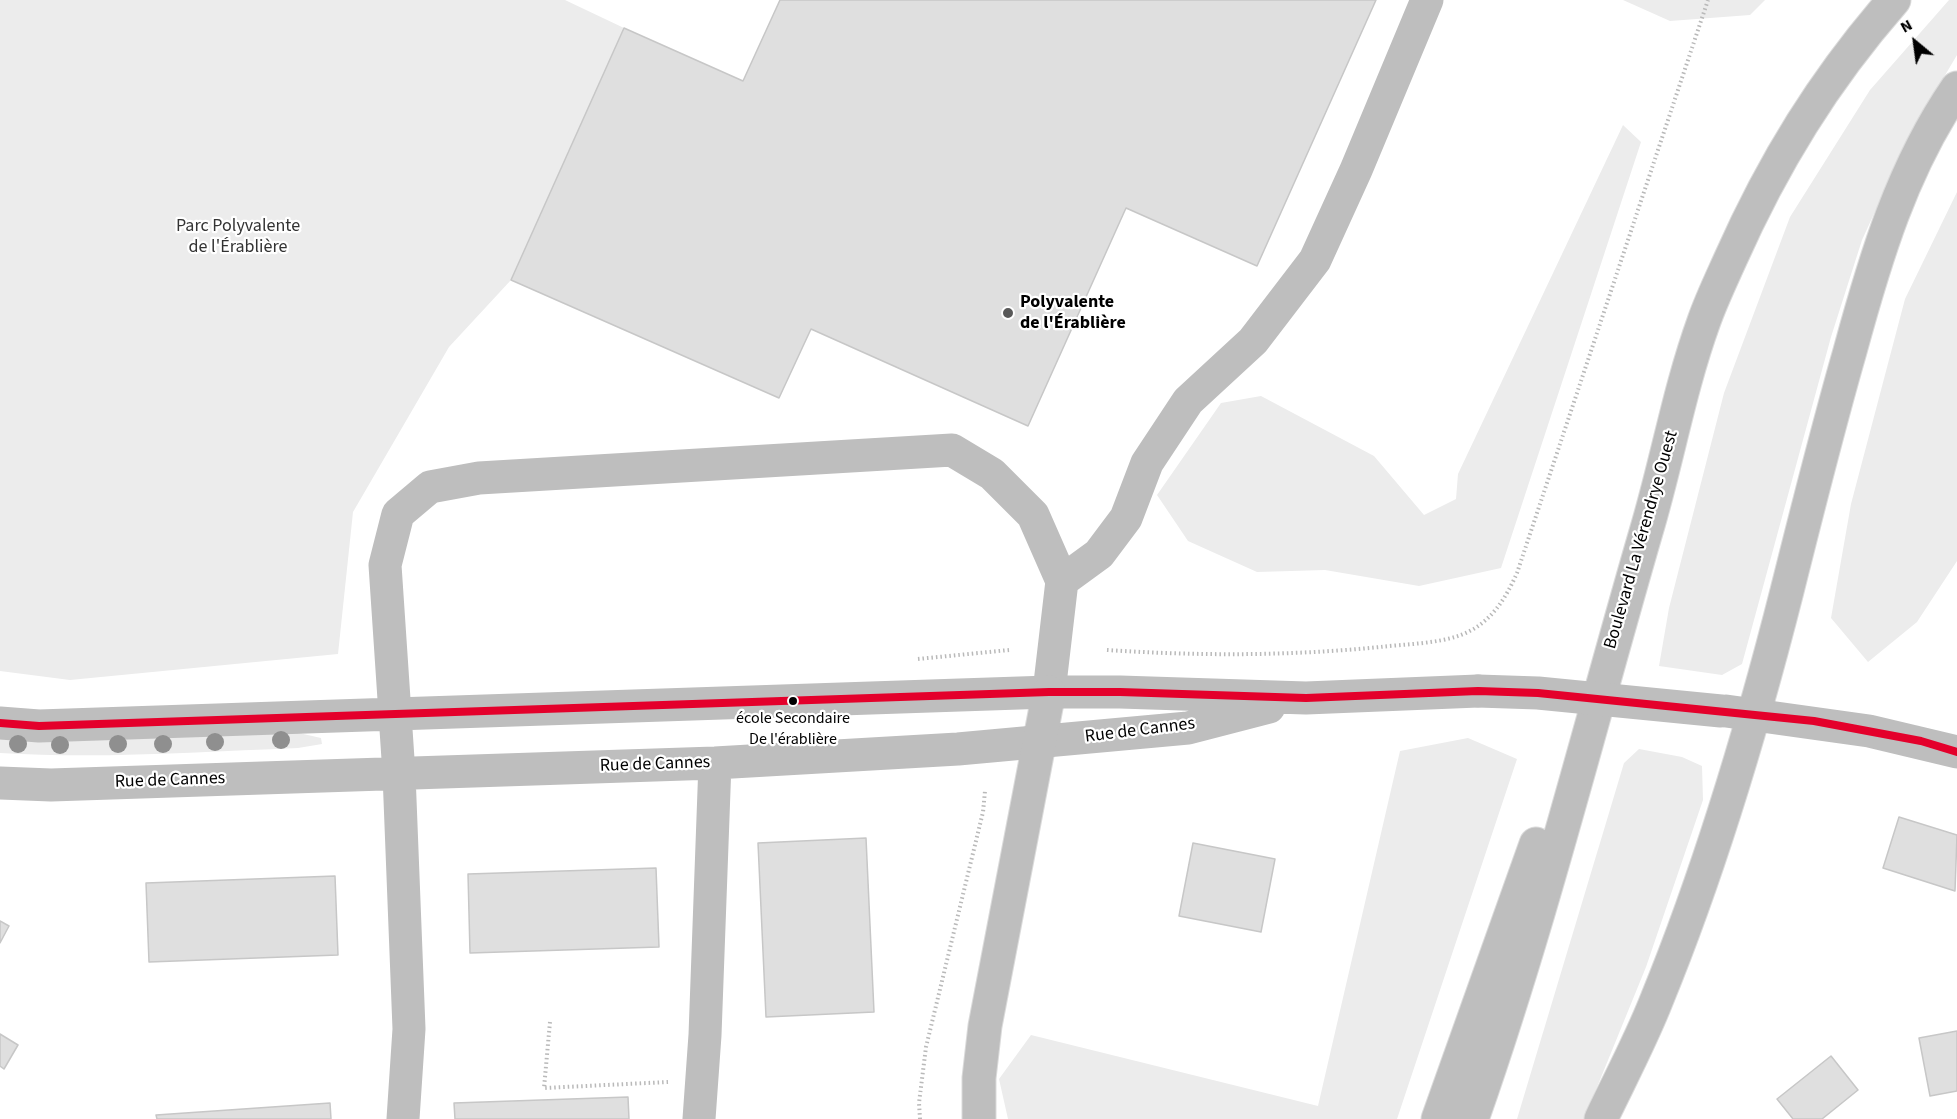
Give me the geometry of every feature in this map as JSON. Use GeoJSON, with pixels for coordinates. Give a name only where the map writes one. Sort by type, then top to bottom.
{"type":"FeatureCollection","features":[{"type":"Feature","properties":{"kind":"main road"},"geometry":{"type":"LineString","coordinates":[[1062,581],[1099,554],[1126,518],[1147,464],[1188,401],[1253,341],[1315,260],[1356,170],[1427,0]]}},
{"type":"Feature","properties":{"kind":"main road","name":"Boulevard La Vérendrye Ouest"},"geometry":{"type":"LineString","coordinates":[[1472,1119],[1505,1025],[1658,493],[1687,375],[1704,320],[1732,256],[1793,134],[1829,81],[1894,0]]}},
{"type":"Feature","properties":{"kind":"main road"},"geometry":{"type":"LineString","coordinates":[[1601,1119],[1656,1002],[1741,763],[1737,713],[1787,591],[1809,498],[1876,257],[1896,204],[1917,159],[1942,109],[1957,88]]}},
{"type":"Feature","properties":{"kind":"main road"},"geometry":{"type":"LineString","coordinates":[[403,1119],[409,1029],[399,774],[385,565],[398,514],[430,487],[479,478],[952,450],[992,474],[1033,515],[1062,581],[1041,743],[985,1026],[978,1078],[979,1119]]}},
{"type":"Feature","properties":{"kind":"main road"},"geometry":{"type":"LineString","coordinates":[[1438,1119],[1507,923],[1622,614]]}},
{"type":"Feature","properties":{"kind":"main road","name":"Rue de Cannes"},"geometry":{"type":"LineString","coordinates":[[0,723],[39,726],[1049,692],[1306,698],[1478,691],[1538,693],[1737,713],[1869,731],[1957,752]]}},
{"type":"Feature","properties":{"kind":"main road","name":"Rue de Cannes"},"geometry":{"type":"LineString","coordinates":[[0,783],[51,785],[715,763],[1041,743],[1188,728],[1306,698]]}},
{"type":"Feature","properties":{"kind":"main road"},"geometry":{"type":"LineString","coordinates":[[699,1119],[715,763]]}},
{"type":"Feature","properties":{"kind":"path"},"geometry":{"type":"LineString","coordinates":[[1107,650],[1266,656],[1423,642],[1461,635],[1485,621],[1505,600],[1517,573],[1708,0]]}},
{"type":"Feature","properties":{"kind":"path"},"geometry":{"type":"LineString","coordinates":[[920,1119],[919,1103],[926,1047],[983,812],[985,791]]}},
{"type":"Feature","properties":{"kind":"path"},"geometry":{"type":"LineString","coordinates":[[550,1022],[544,1088],[702,1081]]}},
{"type":"Feature","properties":{"kind":"green space","name":"Parc Polyvalente de l'Érablière"},"geometry":{"type":"Polygon","coordinates":[[[0,0],[565,0],[624,28],[511,280],[449,347],[353,512],[338,654],[70,680],[0,671],[0,0]]]}},
{"type":"Feature","properties":{"kind":"green space"},"geometry":{"type":"Polygon","coordinates":[[[1623,0],[1765,0],[1750,15],[1670,21],[1623,0]]]}},
{"type":"Feature","properties":{"kind":"green space"},"geometry":{"type":"Polygon","coordinates":[[[1949,0],[1957,0],[1957,55],[1912,131],[1862,240],[1831,337],[1742,664],[1722,675],[1659,666],[1669,608],[1724,393],[1790,217],[1870,90],[1949,0]]]}},
{"type":"Feature","properties":{"kind":"green space"},"geometry":{"type":"Polygon","coordinates":[[[1623,125],[1641,142],[1501,568],[1419,586],[1325,570],[1257,572],[1188,541],[1157,495],[1221,403],[1261,396],[1374,456],[1424,515],[1456,499],[1458,474],[1623,125]]]}},
{"type":"Feature","properties":{"kind":"green space"},"geometry":{"type":"Polygon","coordinates":[[[1957,192],[1957,561],[1917,622],[1868,662],[1831,618],[1851,504],[1905,299],[1957,192]]]}},
{"type":"Feature","properties":{"kind":"green space"},"geometry":{"type":"Polygon","coordinates":[[[299,733],[321,738],[322,744],[298,748],[149,754],[0,753],[0,735],[299,733]]]}},
{"type":"Feature","properties":{"kind":"green space"},"geometry":{"type":"Polygon","coordinates":[[[1468,738],[1517,759],[1397,1119],[1008,1119],[999,1079],[1031,1035],[1318,1106],[1400,751],[1468,738]]]}},
{"type":"Feature","properties":{"kind":"green space"},"geometry":{"type":"Polygon","coordinates":[[[1639,749],[1682,757],[1702,766],[1703,800],[1646,967],[1584,1119],[1517,1119],[1624,763],[1639,749]]]}},
{"type":"Feature","properties":{"kind":"building"},"geometry":{"type":"Polygon","coordinates":[[[780,0],[1376,0],[1257,266],[1126,208],[1028,426],[811,329],[779,398],[511,280],[624,28],[743,81],[780,0]]]}},
{"type":"Feature","properties":{"kind":"building"},"geometry":{"type":"Polygon","coordinates":[[[1899,817],[1957,835],[1955,891],[1883,868],[1899,817]]]}},
{"type":"Feature","properties":{"kind":"building"},"geometry":{"type":"Polygon","coordinates":[[[866,838],[874,1012],[766,1017],[758,843],[866,838]]]}},
{"type":"Feature","properties":{"kind":"building"},"geometry":{"type":"Polygon","coordinates":[[[1193,843],[1275,859],[1261,932],[1179,916],[1193,843]]]}},
{"type":"Feature","properties":{"kind":"building"},"geometry":{"type":"Polygon","coordinates":[[[656,868],[659,947],[470,953],[468,874],[656,868]]]}},
{"type":"Feature","properties":{"kind":"building"},"geometry":{"type":"Polygon","coordinates":[[[335,876],[338,955],[149,962],[146,883],[335,876]]]}},
{"type":"Feature","properties":{"kind":"building"},"geometry":{"type":"Polygon","coordinates":[[[0,921],[9,926],[0,943],[0,921]]]}},
{"type":"Feature","properties":{"kind":"building"},"geometry":{"type":"Polygon","coordinates":[[[1957,1031],[1957,1091],[1930,1096],[1919,1038],[1957,1031]]]}},
{"type":"Feature","properties":{"kind":"building"},"geometry":{"type":"Polygon","coordinates":[[[0,1034],[18,1045],[4,1069],[0,1066],[0,1034]]]}},
{"type":"Feature","properties":{"kind":"building"},"geometry":{"type":"Polygon","coordinates":[[[1831,1056],[1858,1090],[1822,1119],[1793,1119],[1777,1099],[1831,1056]]]}},
{"type":"Feature","properties":{"kind":"building"},"geometry":{"type":"Polygon","coordinates":[[[628,1097],[629,1119],[455,1119],[454,1103],[628,1097]]]}},
{"type":"Feature","properties":{"kind":"building"},"geometry":{"type":"Polygon","coordinates":[[[330,1103],[331,1119],[157,1119],[156,1115],[330,1103]]]}},
{"type":"Feature","properties":{"kind":"transit line"},"geometry":{"type":"LineString","coordinates":[[0,723],[39,726],[1049,692],[1306,698],[1478,691],[1538,693],[1814,721],[1921,741],[1957,752]]}},
{"type":"Feature","properties":{"kind":"place","name":"Polyvalente de l'Érablière"},"geometry":{"type":"Point","coordinates":[1008,313]}},
{"type":"Feature","properties":{"kind":"place","name":"école Secondaire De l'érablière"},"geometry":{"type":"Point","coordinates":[793,701]}}]}
